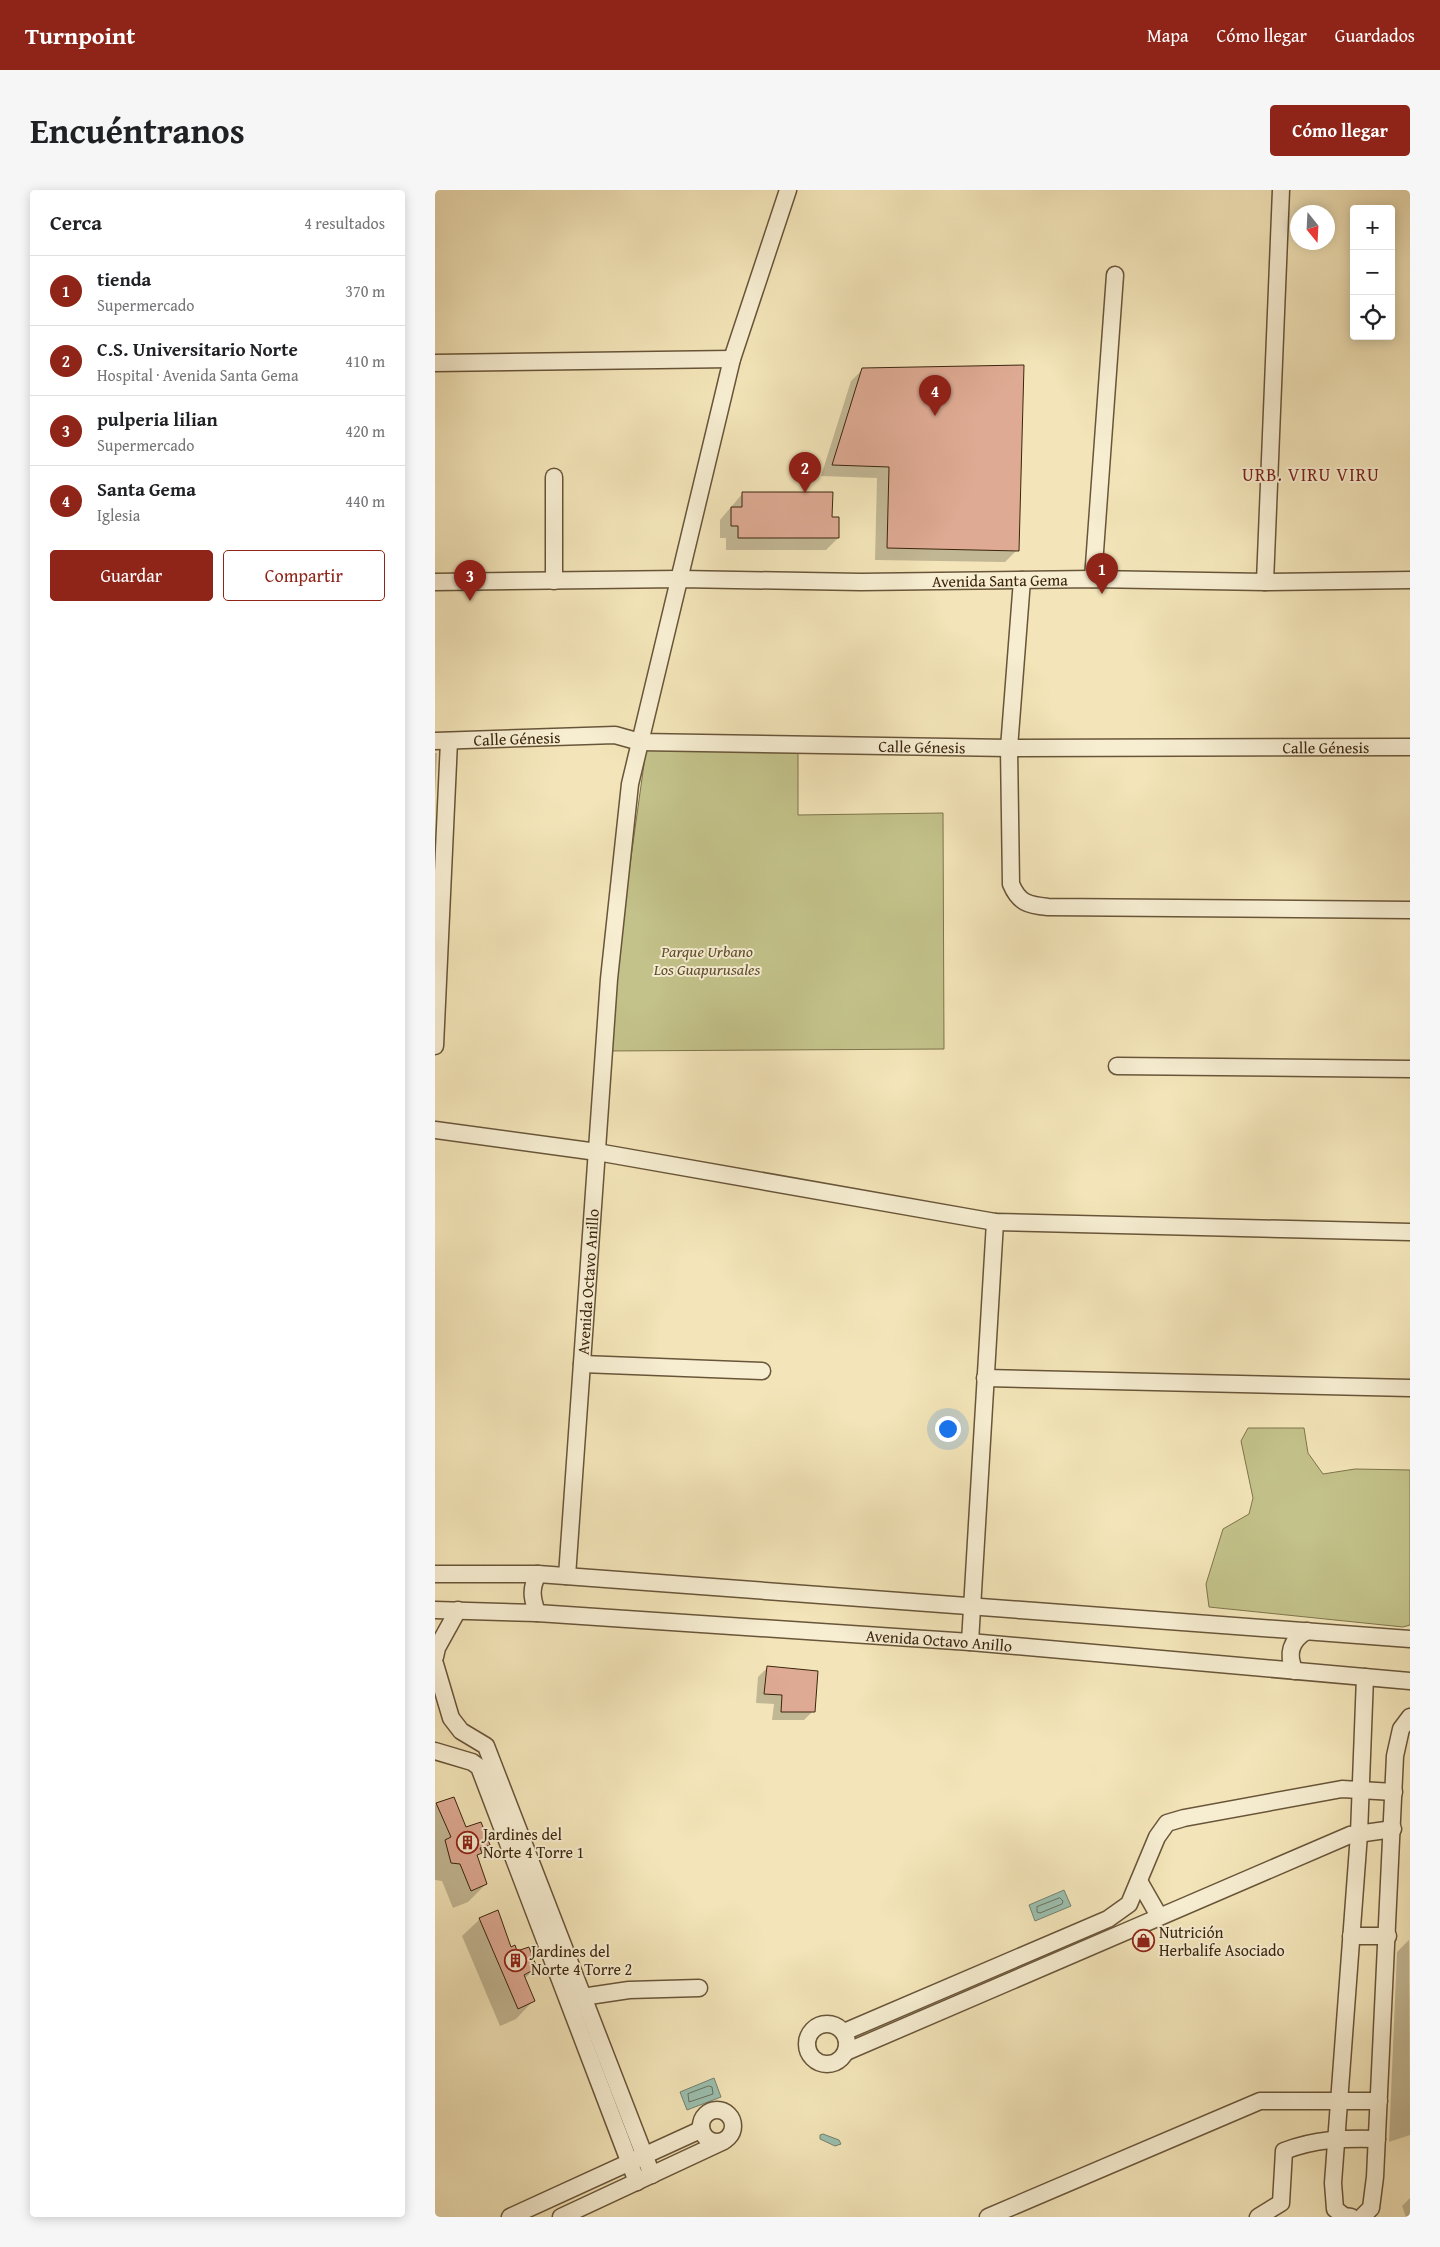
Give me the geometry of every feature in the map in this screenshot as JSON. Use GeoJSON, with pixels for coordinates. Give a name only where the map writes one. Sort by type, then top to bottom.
{"type":"FeatureCollection","features":[{"type":"Feature","properties":{"kind":"street","name":"Avenida Octavo Anillo"},"geometry":{"type":"LineString","coordinates":[[567,1576],[609,979],[629,784],[732,359],[788,190]]}},
{"type":"Feature","properties":{"kind":"street"},"geometry":{"type":"LineString","coordinates":[[1265,582],[1281,190]]}},
{"type":"Feature","properties":{"kind":"street"},"geometry":{"type":"LineString","coordinates":[[1093,579],[1115,275]]}},
{"type":"Feature","properties":{"kind":"street"},"geometry":{"type":"LineString","coordinates":[[435,362],[732,359]]}},
{"type":"Feature","properties":{"kind":"street"},"geometry":{"type":"LineString","coordinates":[[554,477],[554,581]]}},
{"type":"Feature","properties":{"kind":"street","name":"Avenida Santa Gema"},"geometry":{"type":"LineString","coordinates":[[435,582],[680,579],[861,582],[1093,579],[1265,582],[1410,580]]}},
{"type":"Feature","properties":{"kind":"street"},"geometry":{"type":"LineString","coordinates":[[1022,580],[1009,748],[1011,884],[1017,897],[1031,905],[1048,907],[1410,910]]}},
{"type":"Feature","properties":{"kind":"street","name":"Calle Génesis"},"geometry":{"type":"LineString","coordinates":[[442,741],[615,735],[639,742],[1009,748],[1410,747]]}},
{"type":"Feature","properties":{"kind":"street"},"geometry":{"type":"LineString","coordinates":[[435,1046],[442,741]]}},
{"type":"Feature","properties":{"kind":"street"},"geometry":{"type":"LineString","coordinates":[[1117,1066],[1410,1069]]}},
{"type":"Feature","properties":{"kind":"street"},"geometry":{"type":"LineString","coordinates":[[435,1130],[597,1152],[995,1222],[1410,1232]]}},
{"type":"Feature","properties":{"kind":"street"},"geometry":{"type":"LineString","coordinates":[[969,1642],[973,1606],[995,1222]]}},
{"type":"Feature","properties":{"kind":"street"},"geometry":{"type":"LineString","coordinates":[[582,1364],[762,1371]]}},
{"type":"Feature","properties":{"kind":"street"},"geometry":{"type":"LineString","coordinates":[[985,1378],[1410,1388]]}},
{"type":"Feature","properties":{"kind":"street"},"geometry":{"type":"LineString","coordinates":[[435,1574],[538,1574],[1410,1639]]}},
{"type":"Feature","properties":{"kind":"street"},"geometry":{"type":"LineString","coordinates":[[537,1613],[532,1598],[532,1590],[538,1574]]}},
{"type":"Feature","properties":{"kind":"street","name":"Avenida Octavo Anillo"},"geometry":{"type":"LineString","coordinates":[[435,1610],[537,1613],[969,1642],[1410,1681]]}},
{"type":"Feature","properties":{"kind":"street"},"geometry":{"type":"LineString","coordinates":[[435,1657],[437,1648],[458,1610]]}},
{"type":"Feature","properties":{"kind":"street"},"geometry":{"type":"LineString","coordinates":[[1295,1670],[1291,1664],[1291,1648],[1300,1635],[1307,1631]]}},
{"type":"Feature","properties":{"kind":"street"},"geometry":{"type":"LineString","coordinates":[[435,1664],[451,1718],[461,1731],[486,1746],[582,1997],[644,2178]]}},
{"type":"Feature","properties":{"kind":"street"},"geometry":{"type":"LineString","coordinates":[[1351,2217],[1344,2216],[1335,2209],[1335,2138],[1359,1834],[1365,1677]]}},
{"type":"Feature","properties":{"kind":"street"},"geometry":{"type":"LineString","coordinates":[[1362,2217],[1371,2208],[1377,2139],[1395,1756],[1401,1729],[1410,1717]]}},
{"type":"Feature","properties":{"kind":"street"},"geometry":{"type":"LineString","coordinates":[[435,1751],[473,1762],[479,1768],[637,2159]]}},
{"type":"Feature","properties":{"kind":"street"},"geometry":{"type":"LineString","coordinates":[[844,2032],[1108,1919],[1129,1904],[1157,1838],[1167,1823],[1184,1818],[1342,1789],[1394,1792]]}},
{"type":"Feature","properties":{"kind":"street"},"geometry":{"type":"LineString","coordinates":[[846,2052],[847,2038],[844,2032],[834,2025],[821,2024],[810,2032],[806,2044],[811,2057],[823,2064],[836,2062],[846,2052],[1350,1835],[1393,1829]]}},
{"type":"Feature","properties":{"kind":"street"},"geometry":{"type":"LineString","coordinates":[[1139,1881],[1159,1916]]}},
{"type":"Feature","properties":{"kind":"street"},"geometry":{"type":"LineString","coordinates":[[1351,1936],[1388,1936]]}},
{"type":"Feature","properties":{"kind":"street"},"geometry":{"type":"LineString","coordinates":[[582,1997],[629,1990],[699,1988]]}},
{"type":"Feature","properties":{"kind":"street"},"geometry":{"type":"LineString","coordinates":[[988,2217],[1259,2101],[1379,2101]]}},
{"type":"Feature","properties":{"kind":"street"},"geometry":{"type":"LineString","coordinates":[[510,2217],[698,2131],[704,2117],[712,2111],[727,2114],[732,2122],[731,2133],[724,2141],[561,2217]]}},
{"type":"Feature","properties":{"kind":"street"},"geometry":{"type":"LineString","coordinates":[[701,2126],[704,2136],[708,2140],[724,2141]]}},
{"type":"Feature","properties":{"kind":"street"},"geometry":{"type":"LineString","coordinates":[[1258,2217],[1281,2203],[1284,2151],[1305,2143],[1335,2138],[1377,2139]]}},
{"type":"Feature","properties":{"kind":"green space","name":"Parque Urbano Los Guapurusales"},"geometry":{"type":"Polygon","coordinates":[[[646,750],[798,752],[798,815],[943,813],[944,1049],[604,1051],[646,750]]]}},
{"type":"Feature","properties":{"kind":"green space"},"geometry":{"type":"Polygon","coordinates":[[[1248,1428],[1304,1428],[1308,1453],[1323,1474],[1355,1469],[1410,1470],[1410,1625],[1403,1627],[1209,1607],[1206,1584],[1223,1529],[1249,1514],[1253,1498],[1241,1441],[1248,1428]]]}},
{"type":"Feature","properties":{"kind":"water"},"geometry":{"type":"Polygon","coordinates":[[[1064,1890],[1071,1906],[1035,1921],[1029,1905],[1064,1890]]]}},
{"type":"Feature","properties":{"kind":"water"},"geometry":{"type":"Polygon","coordinates":[[[714,2078],[721,2097],[687,2110],[680,2092],[714,2078]]]}},
{"type":"Feature","properties":{"kind":"water"},"geometry":{"type":"Polygon","coordinates":[[[823,2134],[839,2140],[841,2144],[835,2146],[820,2139],[820,2135],[823,2134]]]}},
{"type":"Feature","properties":{"kind":"building"},"geometry":{"type":"Polygon","coordinates":[[[1024,365],[1019,551],[887,548],[889,467],[832,465],[862,368],[1024,365]]]}},
{"type":"Feature","properties":{"kind":"building"},"geometry":{"type":"Polygon","coordinates":[[[742,492],[833,492],[832,517],[839,517],[839,538],[738,538],[738,526],[731,526],[731,507],[742,507],[742,492]]]}},
{"type":"Feature","properties":{"kind":"building"},"geometry":{"type":"Polygon","coordinates":[[[767,1666],[818,1671],[815,1712],[781,1712],[782,1695],[764,1694],[767,1666]]]}},
{"type":"Feature","properties":{"kind":"building","name":"Jardines del Norte 4 Torre 1"},"geometry":{"type":"Polygon","coordinates":[[[454,1797],[466,1827],[481,1822],[490,1845],[480,1848],[482,1853],[477,1855],[487,1884],[471,1891],[460,1864],[451,1863],[445,1840],[451,1837],[436,1803],[454,1797]]]}},
{"type":"Feature","properties":{"kind":"building","name":"Jardines del Norte 4 Torre 2"},"geometry":{"type":"Polygon","coordinates":[[[498,1910],[511,1947],[515,1945],[517,1951],[529,1947],[537,1968],[524,1975],[535,2001],[518,2009],[479,1918],[498,1910]]]}},
{"type":"Feature","properties":{"kind":"place","name":"Santa Gema"},"geometry":{"type":"Point","coordinates":[935,416]}},
{"type":"Feature","properties":{"kind":"place","name":"C.S. Universitario Norte"},"geometry":{"type":"Point","coordinates":[805,493]}},
{"type":"Feature","properties":{"kind":"place","name":"tienda"},"geometry":{"type":"Point","coordinates":[1102,594]}},
{"type":"Feature","properties":{"kind":"place","name":"pulperia lilian"},"geometry":{"type":"Point","coordinates":[470,601]}},
{"type":"Feature","properties":{"kind":"place","name":"Jardines del Norte 4 Torre 1"},"geometry":{"type":"Point","coordinates":[467,1843]}},
{"type":"Feature","properties":{"kind":"place","name":"Nutrición Herbalife Asociado"},"geometry":{"type":"Point","coordinates":[1143,1941]}},
{"type":"Feature","properties":{"kind":"place","name":"Jardines del Norte 4 Torre 2"},"geometry":{"type":"Point","coordinates":[515,1960]}},
{"type":"Feature","properties":{"kind":"district","name":"URB. VIRU VIRU"},"geometry":{"type":"Point","coordinates":[1311,474]}}]}
